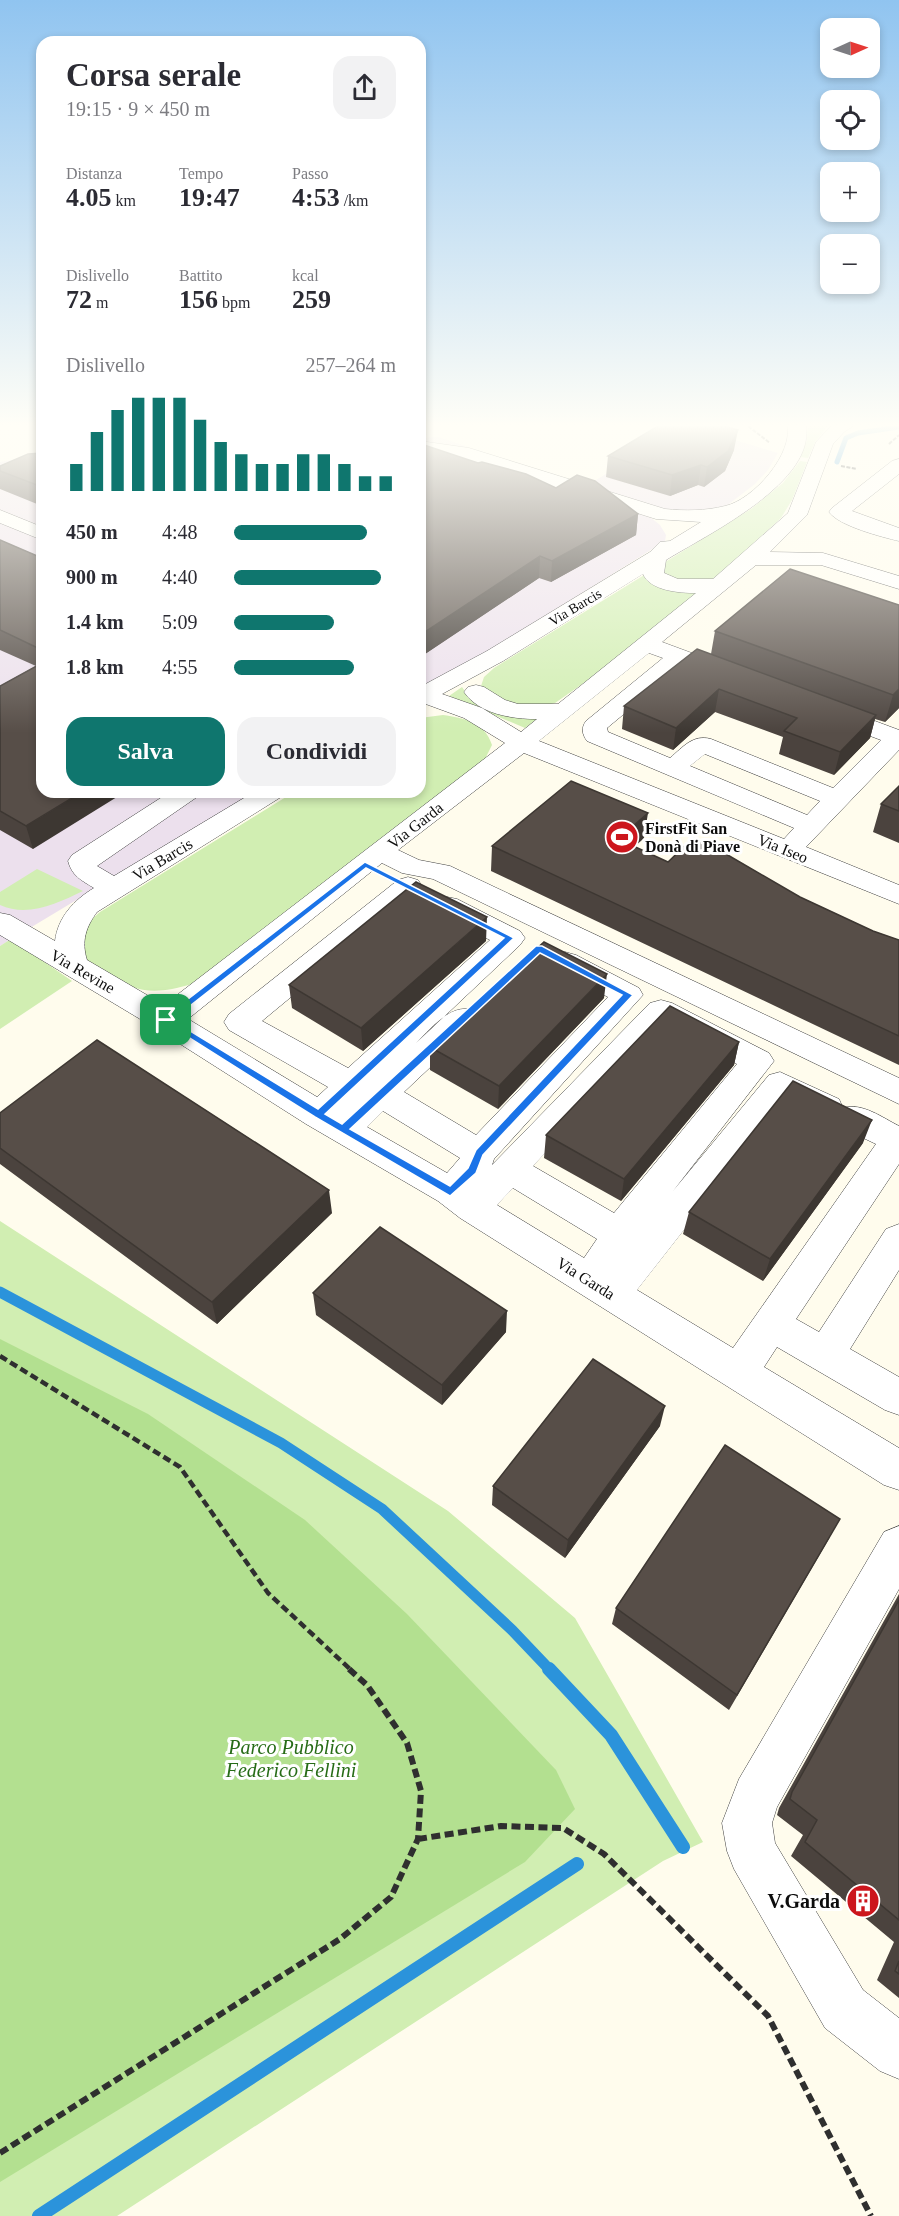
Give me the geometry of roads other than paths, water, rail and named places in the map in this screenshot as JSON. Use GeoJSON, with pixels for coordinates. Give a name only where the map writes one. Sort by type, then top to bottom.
{"type":"FeatureCollection","features":[{"type":"Feature","properties":{"kind":"street"},"geometry":{"type":"LineString","coordinates":[[664,526],[669,530],[672,539],[656,558],[653,565],[654,576],[663,582],[688,588],[721,585]]}},
{"type":"Feature","properties":{"kind":"street","name":"Via Barcis"},"geometry":{"type":"LineString","coordinates":[[426,695],[466,670],[495,656],[707,526]]}},
{"type":"Feature","properties":{"kind":"street","name":"Via Garda"},"geometry":{"type":"LineString","coordinates":[[785,526],[721,585],[565,710],[166,1020],[899,1471]]}},
{"type":"Feature","properties":{"kind":"street"},"geometry":{"type":"LineString","coordinates":[[876,526],[891,532]]}},
{"type":"Feature","properties":{"kind":"street"},"geometry":{"type":"LineString","coordinates":[[0,540],[35,531]]}},
{"type":"Feature","properties":{"kind":"street"},"geometry":{"type":"LineString","coordinates":[[846,553],[891,532]]}},
{"type":"Feature","properties":{"kind":"street"},"geometry":{"type":"LineString","coordinates":[[846,553],[897,594]]}},
{"type":"Feature","properties":{"kind":"street"},"geometry":{"type":"LineString","coordinates":[[751,559],[846,553],[899,567]]}},
{"type":"Feature","properties":{"kind":"street"},"geometry":{"type":"LineString","coordinates":[[647,644],[745,681]]}},
{"type":"Feature","properties":{"kind":"street","name":"Via Barcis"},"geometry":{"type":"LineString","coordinates":[[495,656],[476,675],[474,684],[477,692],[484,699],[508,710],[546,712],[565,710]]}},
{"type":"Feature","properties":{"kind":"street"},"geometry":{"type":"LineString","coordinates":[[680,656],[595,726],[596,736],[811,826]]}},
{"type":"Feature","properties":{"kind":"street","name":"Via Iseo"},"geometry":{"type":"LineString","coordinates":[[426,701],[478,716],[522,742],[899,895]]}},
{"type":"Feature","properties":{"kind":"street"},"geometry":{"type":"LineString","coordinates":[[788,850],[897,738],[810,705]]}},
{"type":"Feature","properties":{"kind":"street","name":"Via Iseo"},"geometry":{"type":"LineString","coordinates":[[565,710],[555,731],[562,744],[578,758],[634,788]]}},
{"type":"Feature","properties":{"kind":"street"},"geometry":{"type":"LineString","coordinates":[[478,716],[501,737],[502,748],[498,761]]}},
{"type":"Feature","properties":{"kind":"street"},"geometry":{"type":"LineString","coordinates":[[673,768],[702,744],[837,799]]}},
{"type":"Feature","properties":{"kind":"street","name":"Via Barcis"},"geometry":{"type":"LineString","coordinates":[[113,888],[84,870],[82,861],[179,798]]}},
{"type":"Feature","properties":{"kind":"street","name":"Via Barcis"},"geometry":{"type":"LineString","coordinates":[[74,964],[68,949],[69,936],[76,919],[87,905],[262,798]]}},
{"type":"Feature","properties":{"kind":"street"},"geometry":{"type":"LineString","coordinates":[[366,1089],[510,938],[408,886],[372,859]]}},
{"type":"Feature","properties":{"kind":"street"},"geometry":{"type":"LineString","coordinates":[[372,859],[440,872],[899,1092]]}},
{"type":"Feature","properties":{"kind":"street"},"geometry":{"type":"LineString","coordinates":[[408,886],[240,1022],[366,1089],[618,1233]]}},
{"type":"Feature","properties":{"kind":"street","name":"Via Revine"},"geometry":{"type":"LineString","coordinates":[[0,922],[166,1020]]}},
{"type":"Feature","properties":{"kind":"street"},"geometry":{"type":"LineString","coordinates":[[330,1122],[366,1089],[539,948],[628,995],[461,1200]]}},
{"type":"Feature","properties":{"kind":"street"},"geometry":{"type":"LineString","coordinates":[[494,1161],[661,1011],[758,1061],[618,1233],[606,1257],[601,1287]]}},
{"type":"Feature","properties":{"kind":"street"},"geometry":{"type":"LineString","coordinates":[[601,1287],[780,1084],[897,1140],[738,1373]]}},
{"type":"Feature","properties":{"kind":"street"},"geometry":{"type":"LineString","coordinates":[[825,1355],[899,1239]]}},
{"type":"Feature","properties":{"kind":"street"},"geometry":{"type":"LineString","coordinates":[[771,1324],[899,1397]]}},
{"type":"Feature","properties":{"kind":"street"},"geometry":{"type":"LineString","coordinates":[[899,1547],[756,1796],[747,1823],[752,1851],[844,2009],[899,2052]]}},
{"type":"Feature","properties":{"kind":"waterway"},"geometry":{"type":"LineString","coordinates":[[0,1292],[281,1443],[382,1509],[512,1630],[550,1670]]}},
{"type":"Feature","properties":{"kind":"waterway"},"geometry":{"type":"LineString","coordinates":[[549,1669],[611,1735],[683,1847]]}},
{"type":"Feature","properties":{"kind":"waterway"},"geometry":{"type":"LineString","coordinates":[[39,2216],[577,1864]]}},
{"type":"Feature","properties":{"kind":"place","name":"FirstFit San Donà di Piave"},"geometry":{"type":"Point","coordinates":[622,837]}},
{"type":"Feature","properties":{"kind":"place","name":"V.Garda"},"geometry":{"type":"Point","coordinates":[863,1901]}},
{"type":"Feature","properties":{"kind":"park label","name":"Parco Pubblico Federico Fellini"},"geometry":{"type":"Point","coordinates":[291,1758]}}]}
